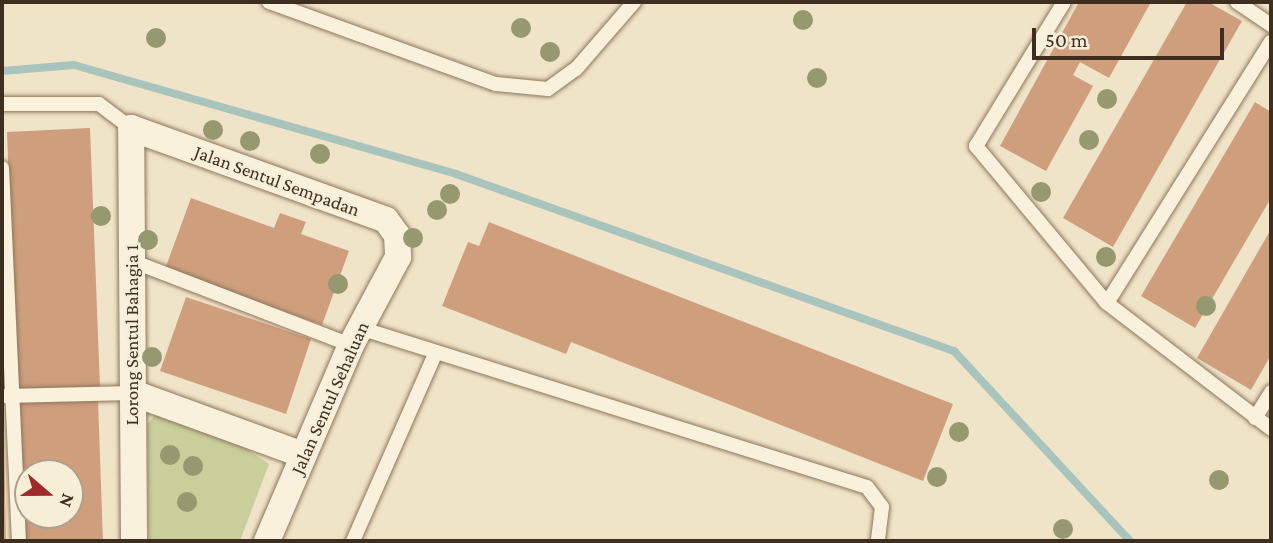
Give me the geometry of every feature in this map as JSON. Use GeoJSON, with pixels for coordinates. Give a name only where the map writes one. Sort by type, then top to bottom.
{"type":"FeatureCollection","features":[{"type":"Feature","properties":{"kind":"street","name":"Jalan Sentul Sempadan"},"geometry":{"type":"LineString","coordinates":[[131,128],[386,220],[397,235],[398,257]]}},
{"type":"Feature","properties":{"kind":"street","name":"Lorong Sentul Bahagia 1"},"geometry":{"type":"LineString","coordinates":[[131,128],[134,541]]}},
{"type":"Feature","properties":{"kind":"street","name":"Jalan Sentul Sehaluan"},"geometry":{"type":"LineString","coordinates":[[267,541],[356,337],[398,257]]}},
{"type":"Feature","properties":{"kind":"street"},"geometry":{"type":"LineString","coordinates":[[133,393],[303,455]]}},
{"type":"Feature","properties":{"kind":"lane"},"geometry":{"type":"LineString","coordinates":[[268,2],[496,84],[548,89],[576,69],[634,2]]}},
{"type":"Feature","properties":{"kind":"lane"},"geometry":{"type":"LineString","coordinates":[[1064,2],[976,146],[1107,303],[1271,429]]}},
{"type":"Feature","properties":{"kind":"lane"},"geometry":{"type":"LineString","coordinates":[[1237,2],[1271,25]]}},
{"type":"Feature","properties":{"kind":"lane"},"geometry":{"type":"LineString","coordinates":[[1107,303],[1271,42]]}},
{"type":"Feature","properties":{"kind":"lane"},"geometry":{"type":"LineString","coordinates":[[2,104],[99,104],[131,128]]}},
{"type":"Feature","properties":{"kind":"lane"},"geometry":{"type":"LineString","coordinates":[[2,169],[6,396],[19,541]]}},
{"type":"Feature","properties":{"kind":"lane"},"geometry":{"type":"LineString","coordinates":[[132,261],[356,337],[436,352],[867,487],[882,508],[878,541]]}},
{"type":"Feature","properties":{"kind":"lane"},"geometry":{"type":"LineString","coordinates":[[353,541],[436,352]]}},
{"type":"Feature","properties":{"kind":"lane"},"geometry":{"type":"LineString","coordinates":[[1255,418],[1271,392]]}},
{"type":"Feature","properties":{"kind":"lane"},"geometry":{"type":"LineString","coordinates":[[6,396],[133,393]]}},
{"type":"Feature","properties":{"kind":"green space"},"geometry":{"type":"Polygon","coordinates":[[[158,411],[236,442],[269,464],[240,541],[149,541],[147,425],[158,411]]]}},
{"type":"Feature","properties":{"kind":"building"},"geometry":{"type":"Polygon","coordinates":[[[1079,2],[1151,2],[1109,78],[1080,62],[1073,75],[1093,86],[1046,171],[1000,146],[1079,2]]]}},
{"type":"Feature","properties":{"kind":"building"},"geometry":{"type":"Polygon","coordinates":[[[1187,2],[1208,2],[1242,21],[1113,247],[1063,218],[1187,2]]]}},
{"type":"Feature","properties":{"kind":"building"},"geometry":{"type":"Polygon","coordinates":[[[1255,102],[1271,112],[1271,198],[1195,328],[1141,296],[1255,102]]]}},
{"type":"Feature","properties":{"kind":"building"},"geometry":{"type":"Polygon","coordinates":[[[90,128],[100,387],[16,390],[7,132],[90,128]]]}},
{"type":"Feature","properties":{"kind":"building"},"geometry":{"type":"Polygon","coordinates":[[[191,198],[274,228],[280,213],[306,222],[301,234],[349,251],[322,325],[165,269],[191,198]]]}},
{"type":"Feature","properties":{"kind":"building"},"geometry":{"type":"Polygon","coordinates":[[[489,222],[953,404],[923,481],[571,342],[566,354],[442,306],[468,242],[479,246],[489,222]]]}},
{"type":"Feature","properties":{"kind":"building"},"geometry":{"type":"Polygon","coordinates":[[[1271,229],[1271,355],[1251,390],[1197,358],[1271,229]]]}},
{"type":"Feature","properties":{"kind":"building"},"geometry":{"type":"Polygon","coordinates":[[[186,297],[311,339],[286,414],[160,371],[186,297]]]}},
{"type":"Feature","properties":{"kind":"building"},"geometry":{"type":"Polygon","coordinates":[[[98,400],[103,541],[23,541],[23,529],[84,529],[84,459],[20,459],[18,403],[98,400]]]}},
{"type":"Feature","properties":{"kind":"building"},"geometry":{"type":"Polygon","coordinates":[[[4,438],[6,541],[2,541],[4,438]]]}},
{"type":"Feature","properties":{"kind":"waterway"},"geometry":{"type":"LineString","coordinates":[[2,71],[74,65],[456,174],[954,351],[1130,541]]}}]}
